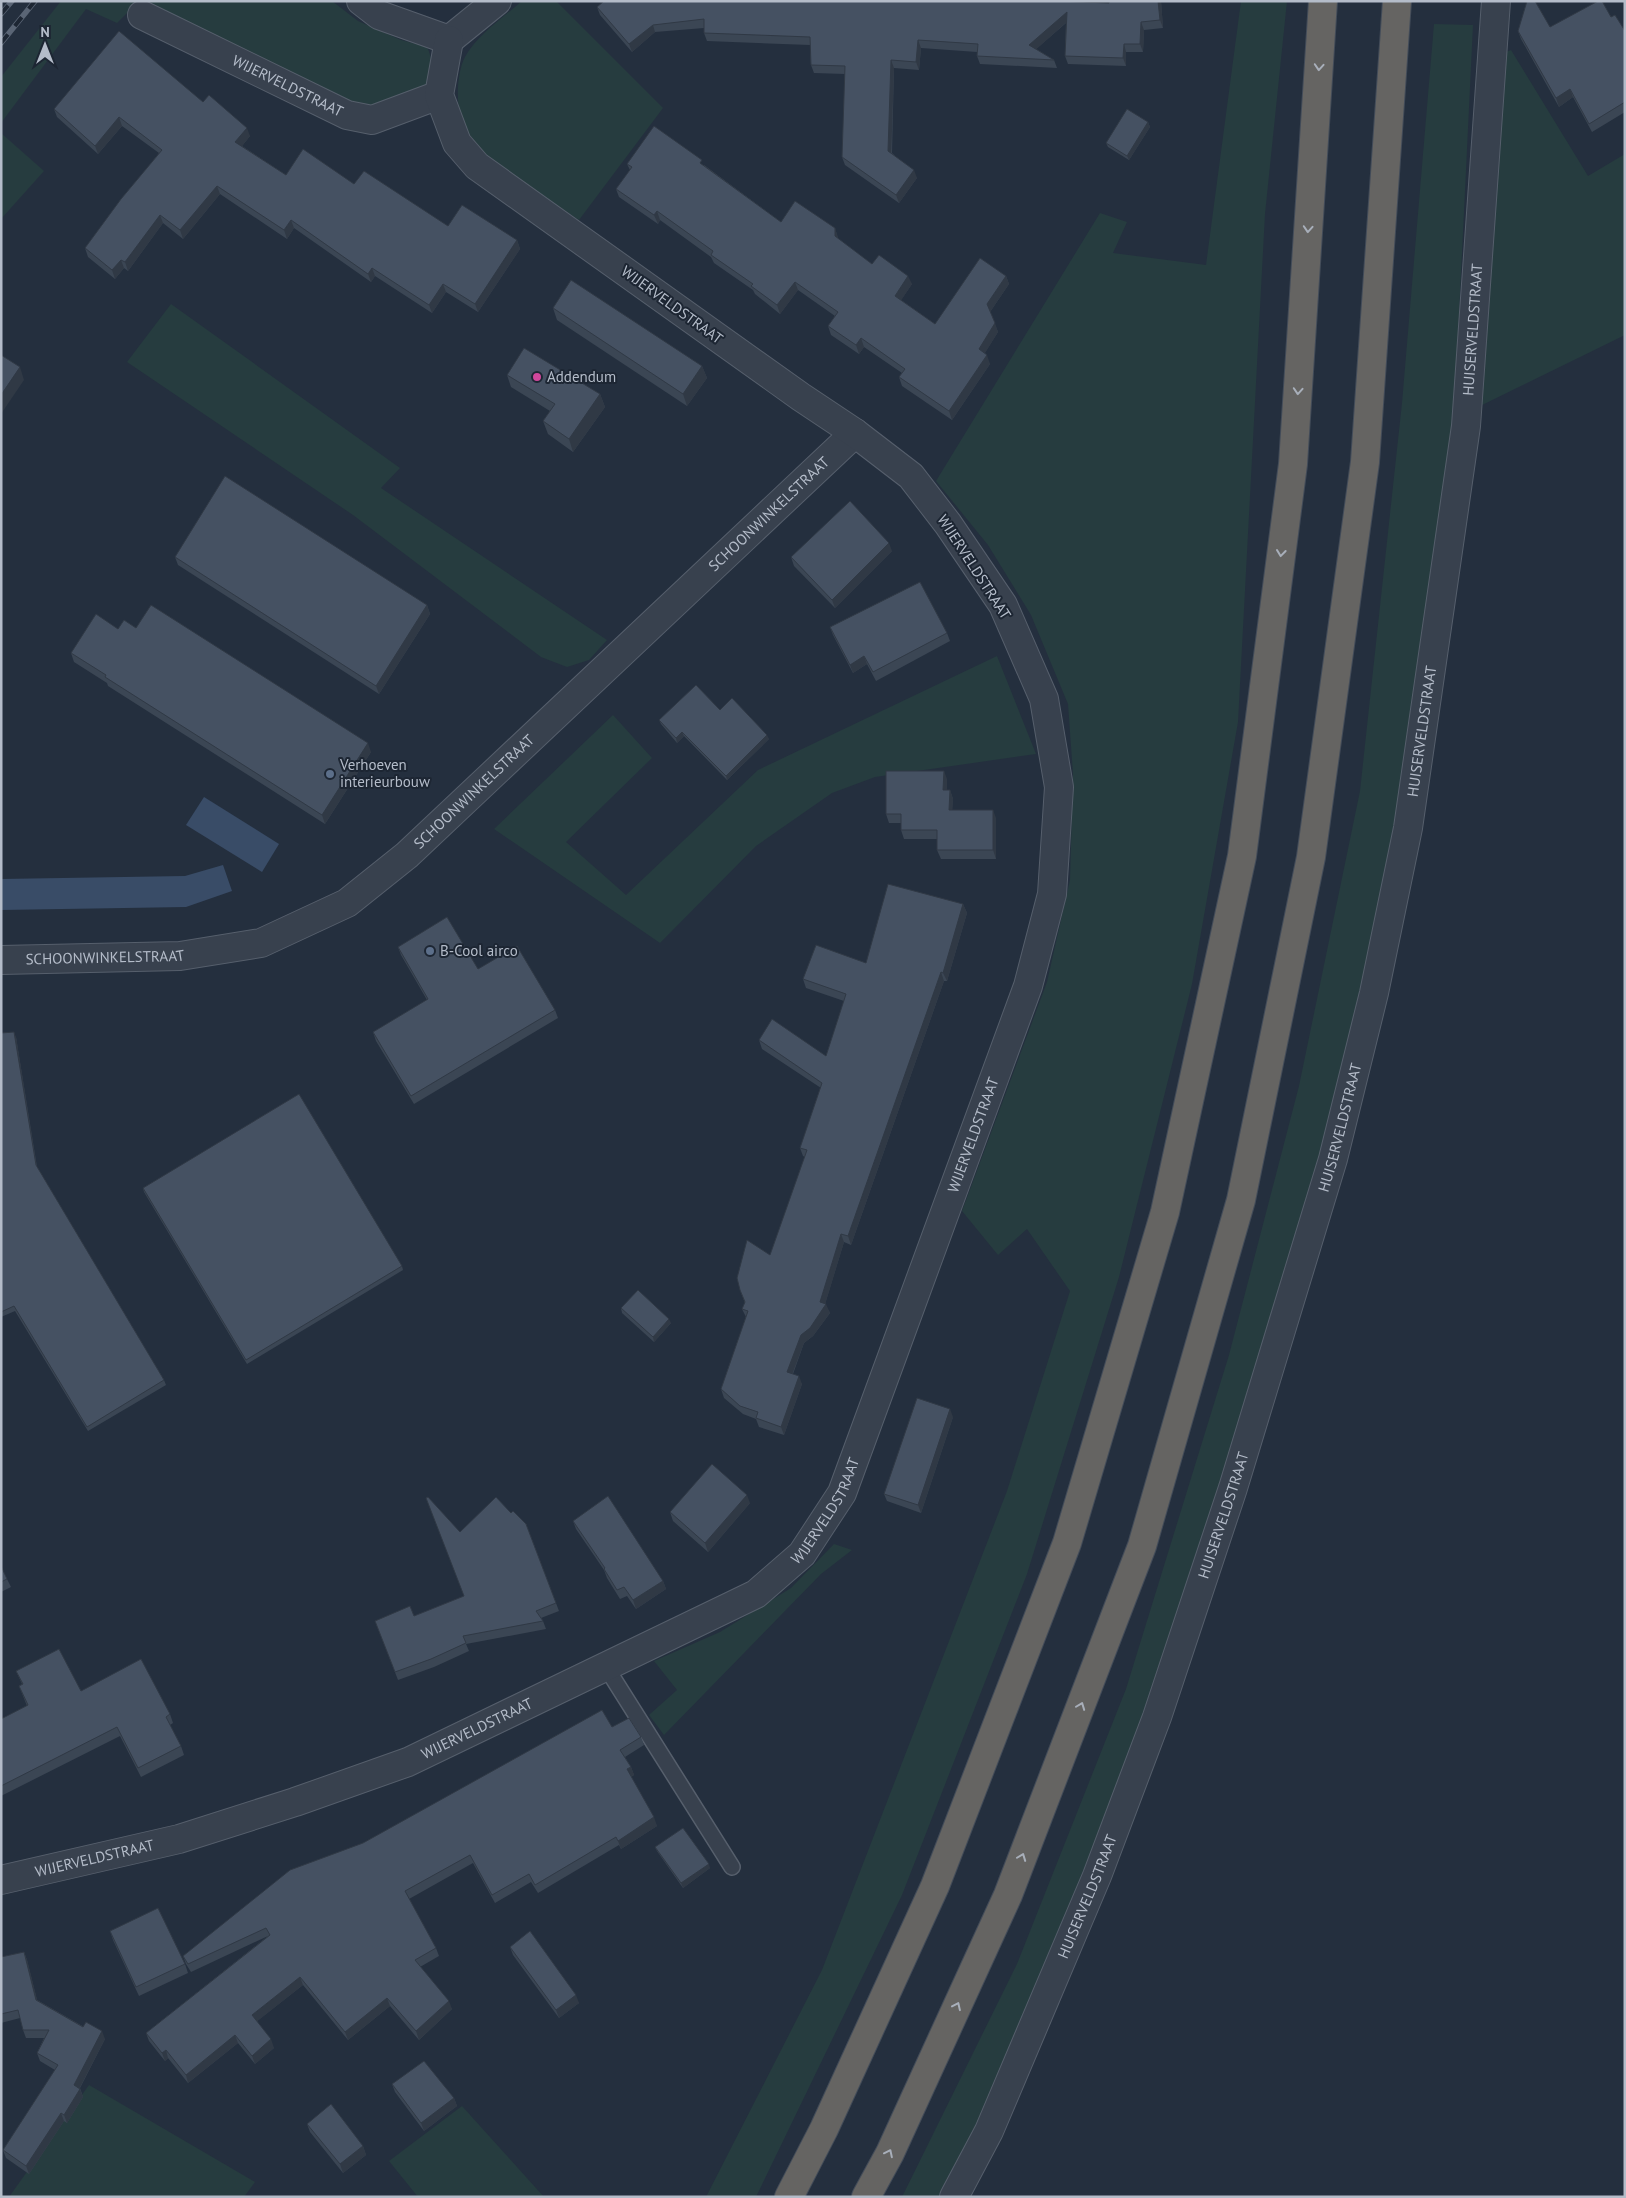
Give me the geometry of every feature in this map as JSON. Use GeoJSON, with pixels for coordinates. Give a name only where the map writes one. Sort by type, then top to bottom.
{"type":"FeatureCollection","features":[{"type":"Feature","properties":{"kind":"highway"},"geometry":{"type":"LineString","coordinates":[[788,2197],[824,2129],[935,1886],[1067,1543],[1164,1212],[1242,856],[1293,464],[1322,10]]}},
{"type":"Feature","properties":{"kind":"highway"},"geometry":{"type":"LineString","coordinates":[[866,2197],[890,2152],[1008,1895],[1142,1546],[1241,1200],[1311,857],[1365,462],[1396,11]]}},
{"type":"Feature","properties":{"kind":"street"},"geometry":{"type":"LineString","coordinates":[[361,1],[378,15],[449,40]]}},
{"type":"Feature","properties":{"kind":"street"},"geometry":{"type":"LineString","coordinates":[[439,95],[449,40],[496,1]]}},
{"type":"Feature","properties":{"kind":"street","name":"HUISERVELDSTRAAT"},"geometry":{"type":"LineString","coordinates":[[954,2197],[993,2122],[1097,1876],[1157,1717],[1233,1488],[1340,1132],[1374,993],[1408,828],[1466,426],[1496,1]]}},
{"type":"Feature","properties":{"kind":"street","name":"WIJERVELDSTRAAT"},"geometry":{"type":"LineString","coordinates":[[1,1880],[179,1839],[305,1799],[408,1762],[756,1594],[802,1554],[842,1493],[1028,986],[1052,894],[1059,788],[1044,699],[1002,605],[948,524],[910,476],[855,433],[801,398],[477,166],[457,143],[439,95],[372,120],[347,115],[142,16]]}},
{"type":"Feature","properties":{"kind":"street","name":"SCHOONWINKELSTRAAT"},"geometry":{"type":"LineString","coordinates":[[1,960],[189,955],[261,942],[347,902],[407,855],[855,433]]}},
{"type":"Feature","properties":{"kind":"lane"},"geometry":{"type":"LineString","coordinates":[[606,1667],[732,1867]]}},
{"type":"Feature","properties":{"kind":"green space"},"geometry":{"type":"Polygon","coordinates":[[[61,1],[139,1],[117,23],[86,9],[1,123],[1,77],[61,1]]]}},
{"type":"Feature","properties":{"kind":"green space"},"geometry":{"type":"Polygon","coordinates":[[[146,1],[332,1],[358,21],[401,40],[427,47],[431,62],[429,82],[427,87],[393,100],[363,108],[146,1]]]}},
{"type":"Feature","properties":{"kind":"green space"},"geometry":{"type":"Polygon","coordinates":[[[522,1],[556,1],[663,108],[579,220],[519,181],[491,159],[468,134],[461,117],[458,85],[465,57],[476,41],[522,1]]]}},
{"type":"Feature","properties":{"kind":"green space"},"geometry":{"type":"Polygon","coordinates":[[[1241,1],[1287,1],[1265,214],[1238,722],[1192,984],[1119,1277],[1027,1574],[902,1895],[756,2197],[706,2197],[822,1970],[1007,1491],[1070,1291],[1027,1229],[998,1255],[962,1211],[1047,982],[1070,880],[1073,774],[1068,704],[1031,615],[988,545],[936,481],[1100,213],[1127,222],[1113,253],[1206,265],[1241,1]]]}},
{"type":"Feature","properties":{"kind":"green space"},"geometry":{"type":"Polygon","coordinates":[[[1434,24],[1473,25],[1454,418],[1401,824],[1321,1164],[1213,1509],[1145,1717],[1064,1919],[976,2131],[941,2197],[902,2197],[1017,1964],[1126,1689],[1229,1355],[1299,1086],[1360,791],[1402,403],[1434,24]]]}},
{"type":"Feature","properties":{"kind":"green space"},"geometry":{"type":"Polygon","coordinates":[[[1511,50],[1588,176],[1625,154],[1625,335],[1478,407],[1490,58],[1511,50]]]}},
{"type":"Feature","properties":{"kind":"green space"},"geometry":{"type":"Polygon","coordinates":[[[1,133],[44,171],[1,219],[1,133]]]}},
{"type":"Feature","properties":{"kind":"green space"},"geometry":{"type":"Polygon","coordinates":[[[171,304],[400,468],[381,488],[607,640],[589,660],[567,667],[541,657],[353,515],[127,362],[171,304]]]}},
{"type":"Feature","properties":{"kind":"green space"},"geometry":{"type":"Polygon","coordinates":[[[997,656],[1036,754],[875,777],[832,793],[756,846],[660,943],[494,829],[613,715],[652,758],[566,842],[626,895],[758,770],[997,656]]]}},
{"type":"Feature","properties":{"kind":"green space"},"geometry":{"type":"Polygon","coordinates":[[[834,1544],[852,1550],[821,1574],[664,1735],[649,1715],[677,1690],[654,1661],[720,1632],[791,1588],[834,1544]]]}},
{"type":"Feature","properties":{"kind":"green space"},"geometry":{"type":"Polygon","coordinates":[[[89,2085],[255,2182],[244,2197],[9,2197],[89,2085]]]}},
{"type":"Feature","properties":{"kind":"green space"},"geometry":{"type":"Polygon","coordinates":[[[462,2106],[544,2197],[418,2197],[389,2161],[462,2106]]]}},
{"type":"Feature","properties":{"kind":"water"},"geometry":{"type":"Polygon","coordinates":[[[204,797],[279,844],[262,872],[186,825],[204,797]]]}},
{"type":"Feature","properties":{"kind":"water"},"geometry":{"type":"Polygon","coordinates":[[[223,865],[232,891],[186,907],[1,910],[1,879],[185,876],[223,865]]]}},
{"type":"Feature","properties":{"kind":"building"},"geometry":{"type":"Polygon","coordinates":[[[604,1],[1057,1],[1109,3],[1109,1],[1158,1],[1160,20],[1141,22],[1140,44],[1124,44],[1123,58],[1065,56],[1067,12],[1029,45],[1054,60],[977,56],[978,44],[918,40],[916,62],[891,60],[888,151],[914,170],[896,195],[842,157],[845,66],[811,65],[810,37],[704,33],[704,19],[653,25],[629,44],[597,7],[604,1]]]}},
{"type":"Feature","properties":{"kind":"building"},"geometry":{"type":"Polygon","coordinates":[[[1527,1],[1535,1],[1550,27],[1598,1],[1602,1],[1611,17],[1615,15],[1625,31],[1625,102],[1589,124],[1570,89],[1556,98],[1518,31],[1527,1]]]}},
{"type":"Feature","properties":{"kind":"building"},"geometry":{"type":"Polygon","coordinates":[[[119,31],[203,102],[209,95],[247,128],[235,142],[286,175],[303,149],[354,184],[364,171],[448,226],[462,205],[517,240],[475,304],[443,284],[429,305],[372,268],[368,274],[291,220],[284,230],[217,186],[180,230],[160,215],[125,262],[121,260],[112,270],[85,248],[121,199],[162,150],[119,117],[95,146],[54,109],[119,31]]]}},
{"type":"Feature","properties":{"kind":"building"},"geometry":{"type":"Polygon","coordinates":[[[1127,109],[1148,122],[1127,156],[1106,143],[1127,109]]]}},
{"type":"Feature","properties":{"kind":"building"},"geometry":{"type":"Polygon","coordinates":[[[654,126],[702,160],[700,163],[781,222],[795,201],[835,228],[835,236],[872,264],[879,255],[908,276],[895,296],[935,324],[980,258],[1006,276],[987,304],[995,323],[979,349],[987,355],[949,411],[899,377],[905,369],[861,338],[856,345],[828,326],[838,312],[795,282],[777,305],[751,286],[753,284],[711,255],[713,251],[657,211],[654,215],[616,189],[632,167],[627,164],[654,126]]]}},
{"type":"Feature","properties":{"kind":"building"},"geometry":{"type":"Polygon","coordinates":[[[571,280],[702,366],[683,394],[553,308],[571,280]]]}},
{"type":"Feature","properties":{"kind":"building"},"geometry":{"type":"Polygon","coordinates":[[[524,348],[600,394],[569,439],[543,421],[555,404],[507,375],[524,348]]]}},
{"type":"Feature","properties":{"kind":"building"},"geometry":{"type":"Polygon","coordinates":[[[1,355],[20,367],[1,395],[1,355]]]}},
{"type":"Feature","properties":{"kind":"building"},"geometry":{"type":"Polygon","coordinates":[[[225,476],[427,605],[376,686],[175,557],[225,476]]]}},
{"type":"Feature","properties":{"kind":"building"},"geometry":{"type":"Polygon","coordinates":[[[850,501],[889,543],[832,600],[791,557],[850,501]]]}},
{"type":"Feature","properties":{"kind":"building"},"geometry":{"type":"Polygon","coordinates":[[[920,582],[947,633],[873,672],[864,656],[850,665],[830,627],[920,582]]]}},
{"type":"Feature","properties":{"kind":"building"},"geometry":{"type":"Polygon","coordinates":[[[151,605],[368,743],[322,815],[105,677],[106,675],[71,653],[96,614],[118,629],[124,620],[136,628],[151,605]]]}},
{"type":"Feature","properties":{"kind":"building"},"geometry":{"type":"Polygon","coordinates":[[[696,685],[720,710],[732,698],[767,735],[726,776],[682,732],[676,738],[659,720],[696,685]]]}},
{"type":"Feature","properties":{"kind":"building"},"geometry":{"type":"Polygon","coordinates":[[[886,771],[944,771],[943,790],[950,790],[949,810],[993,810],[993,850],[937,850],[937,830],[901,830],[901,814],[886,814],[886,771]]]}},
{"type":"Feature","properties":{"kind":"building"},"geometry":{"type":"Polygon","coordinates":[[[888,884],[963,904],[943,973],[941,972],[848,1236],[841,1234],[820,1302],[826,1304],[810,1328],[801,1335],[787,1372],[799,1376],[781,1427],[756,1418],[758,1412],[740,1406],[721,1389],[748,1311],[742,1309],[745,1302],[737,1278],[747,1240],[770,1255],[807,1150],[800,1148],[822,1083],[759,1040],[772,1019],[826,1056],[846,994],[803,979],[816,945],[866,963],[888,884]]]}},
{"type":"Feature","properties":{"kind":"building"},"geometry":{"type":"Polygon","coordinates":[[[447,917],[478,969],[517,946],[555,1010],[411,1096],[373,1032],[428,999],[398,947],[447,917]]]}},
{"type":"Feature","properties":{"kind":"building"},"geometry":{"type":"Polygon","coordinates":[[[14,1032],[36,1165],[164,1380],[87,1427],[14,1306],[1,1312],[1,1033],[14,1032]]]}},
{"type":"Feature","properties":{"kind":"building"},"geometry":{"type":"Polygon","coordinates":[[[299,1094],[402,1266],[246,1360],[143,1188],[299,1094]]]}},
{"type":"Feature","properties":{"kind":"building"},"geometry":{"type":"Polygon","coordinates":[[[638,1290],[669,1319],[653,1337],[621,1308],[638,1290]]]}},
{"type":"Feature","properties":{"kind":"building"},"geometry":{"type":"Polygon","coordinates":[[[917,1398],[950,1409],[918,1505],[884,1494],[917,1398]]]}},
{"type":"Feature","properties":{"kind":"building"},"geometry":{"type":"Polygon","coordinates":[[[712,1464],[747,1495],[705,1543],[670,1512],[712,1464]]]}},
{"type":"Feature","properties":{"kind":"building"},"geometry":{"type":"Polygon","coordinates":[[[608,1496],[663,1581],[633,1600],[624,1587],[617,1590],[605,1568],[573,1521],[608,1496]]]}},
{"type":"Feature","properties":{"kind":"building"},"geometry":{"type":"Polygon","coordinates":[[[428,1497],[460,1532],[496,1497],[511,1513],[513,1511],[526,1524],[556,1603],[536,1611],[543,1621],[463,1636],[466,1643],[431,1659],[395,1672],[375,1621],[410,1606],[414,1616],[464,1596],[426,1498],[428,1497]]]}},
{"type":"Feature","properties":{"kind":"building"},"geometry":{"type":"Polygon","coordinates":[[[1,1566],[7,1579],[1,1582],[1,1566]]]}},
{"type":"Feature","properties":{"kind":"building"},"geometry":{"type":"Polygon","coordinates":[[[59,1649],[81,1691],[141,1659],[170,1714],[166,1717],[181,1746],[138,1768],[117,1727],[1,1786],[1,1719],[28,1705],[19,1686],[23,1684],[16,1671],[59,1649]]]}},
{"type":"Feature","properties":{"kind":"building"},"geometry":{"type":"Polygon","coordinates":[[[602,1710],[612,1727],[629,1718],[641,1737],[620,1750],[631,1767],[627,1769],[654,1817],[618,1841],[616,1837],[535,1885],[529,1874],[492,1895],[470,1855],[405,1891],[436,1948],[415,1960],[449,2001],[416,2031],[387,1998],[345,2032],[300,1977],[252,2015],[271,2039],[252,2056],[235,2035],[186,2075],[166,2050],[162,2053],[146,2033],[270,1935],[266,1928],[188,1964],[183,1956],[290,1870],[363,1843],[602,1710]]]}},
{"type":"Feature","properties":{"kind":"building"},"geometry":{"type":"Polygon","coordinates":[[[683,1828],[709,1864],[681,1883],[655,1847],[683,1828]]]}},
{"type":"Feature","properties":{"kind":"building"},"geometry":{"type":"Polygon","coordinates":[[[158,1908],[185,1964],[136,1987],[110,1931],[158,1908]]]}},
{"type":"Feature","properties":{"kind":"building"},"geometry":{"type":"Polygon","coordinates":[[[530,1931],[576,1995],[556,2010],[510,1947],[530,1931]]]}},
{"type":"Feature","properties":{"kind":"building"},"geometry":{"type":"Polygon","coordinates":[[[24,1952],[36,2000],[83,2027],[86,2022],[102,2031],[74,2085],[80,2089],[64,2115],[61,2113],[26,2166],[3,2150],[58,2065],[37,2053],[49,2030],[23,2030],[18,2010],[1,2014],[1,1957],[24,1952]]]}},
{"type":"Feature","properties":{"kind":"building"},"geometry":{"type":"Polygon","coordinates":[[[424,2061],[454,2098],[421,2123],[392,2084],[424,2061]]]}},
{"type":"Feature","properties":{"kind":"building"},"geometry":{"type":"Polygon","coordinates":[[[331,2104],[363,2146],[340,2164],[307,2124],[331,2104]]]}},
{"type":"Feature","properties":{"kind":"railway"},"geometry":{"type":"LineString","coordinates":[[1,14],[12,1]]}},
{"type":"Feature","properties":{"kind":"railway"},"geometry":{"type":"LineString","coordinates":[[1,43],[35,1]]}},
{"type":"Feature","properties":{"kind":"place","name":"Addendum"},"geometry":{"type":"Point","coordinates":[537,377]}},
{"type":"Feature","properties":{"kind":"place","name":"Verhoeven interieurbouw"},"geometry":{"type":"Point","coordinates":[330,774]}},
{"type":"Feature","properties":{"kind":"place","name":"B-Cool airco"},"geometry":{"type":"Point","coordinates":[430,951]}}]}
